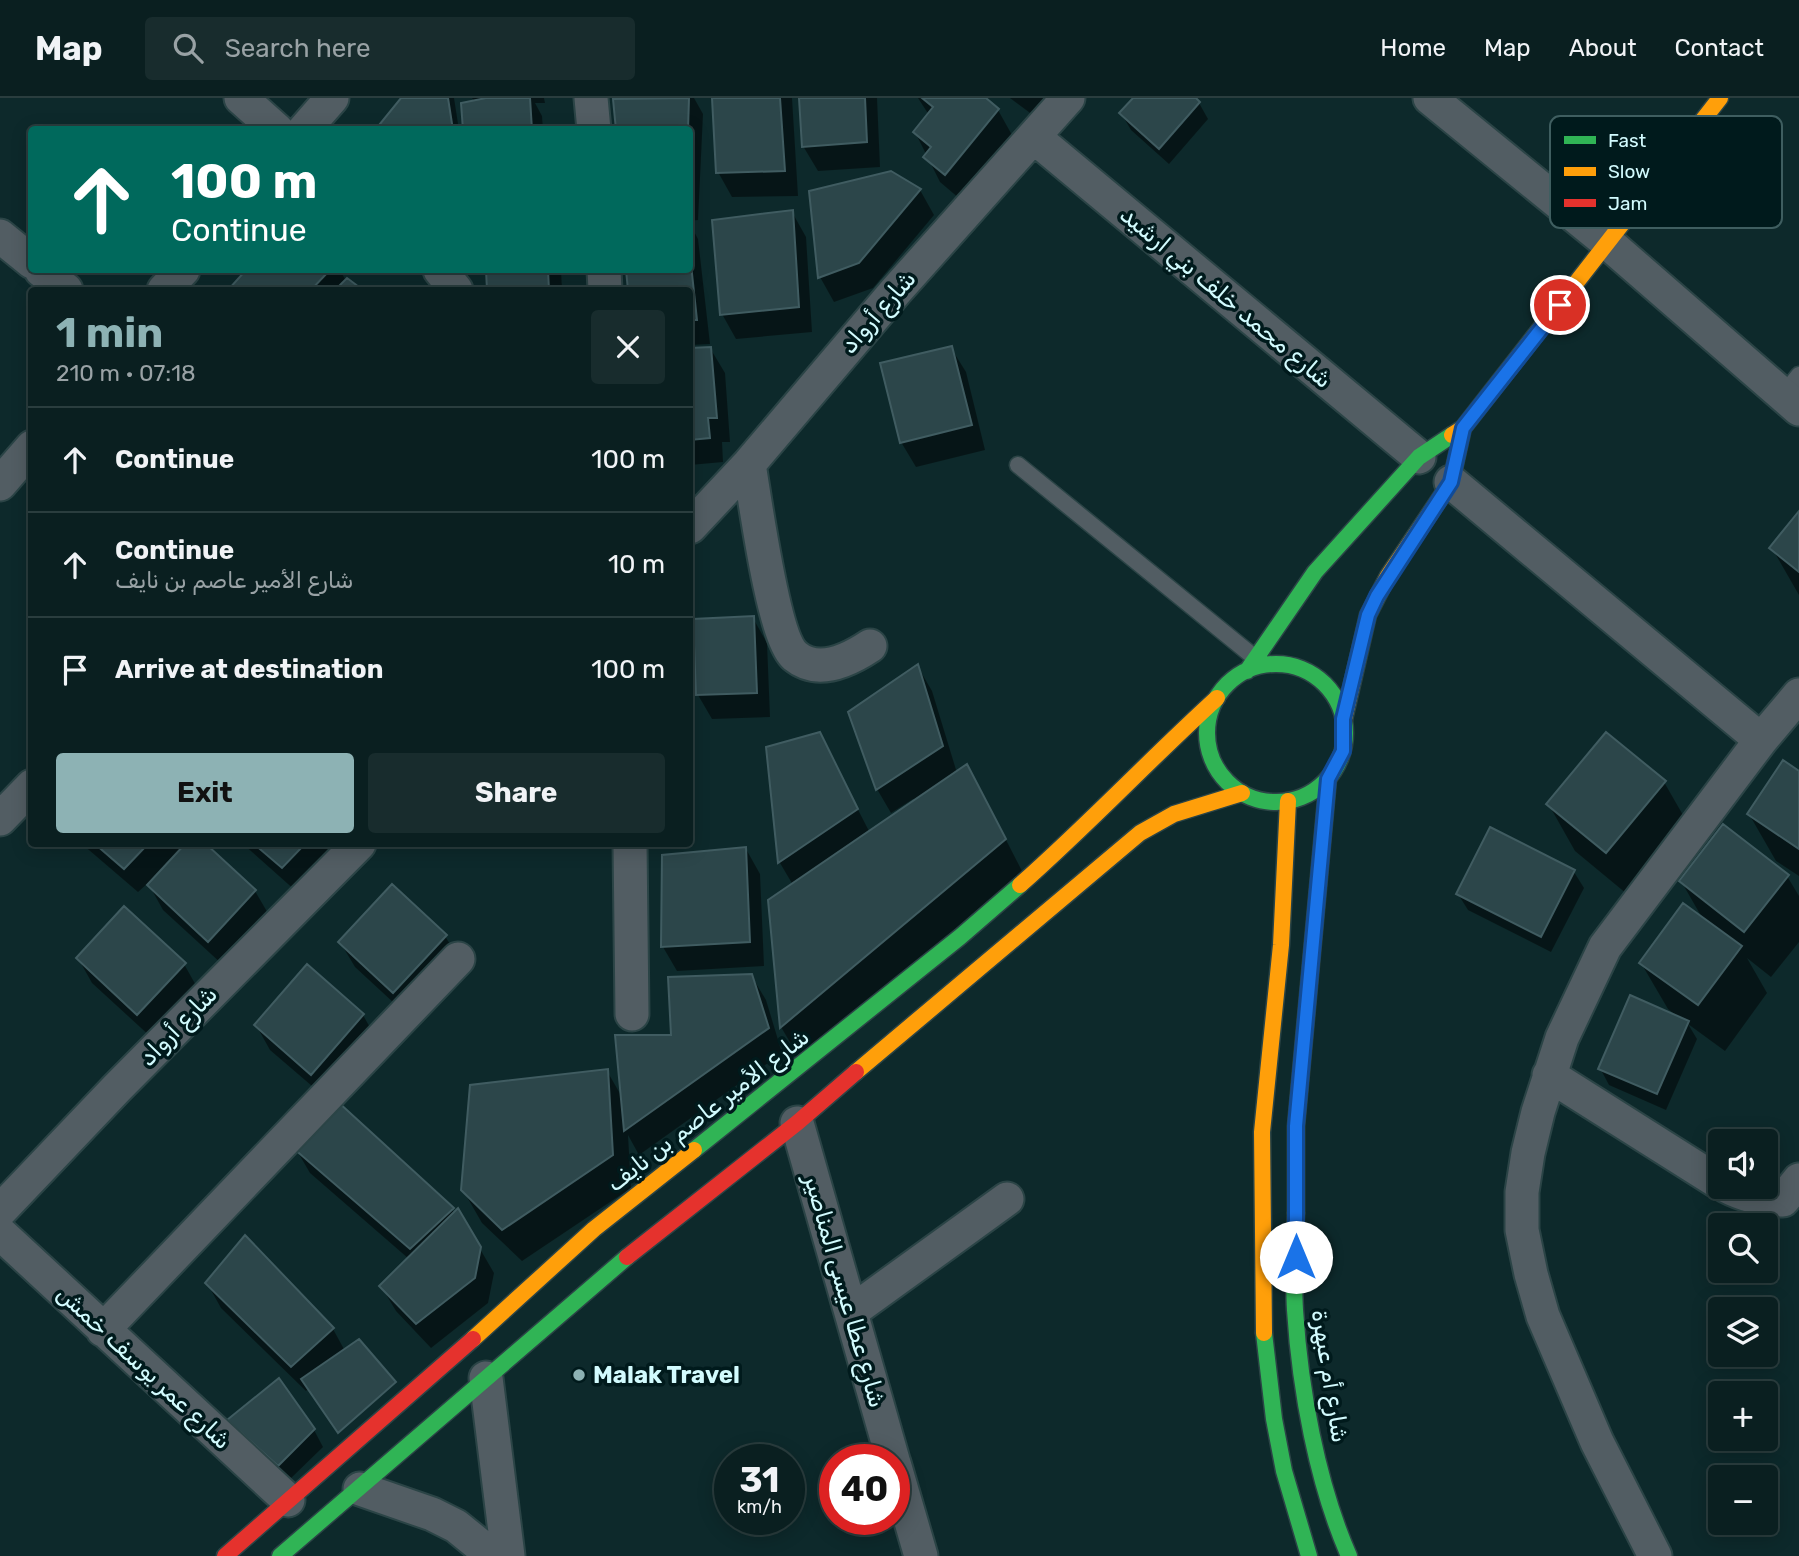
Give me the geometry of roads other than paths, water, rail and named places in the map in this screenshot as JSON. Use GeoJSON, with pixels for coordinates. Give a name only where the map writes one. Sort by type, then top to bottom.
{"type":"FeatureCollection","features":[{"type":"Feature","properties":{"kind":"main road"},"geometry":{"type":"LineString","coordinates":[[1706,116],[1720,98]]}},
{"type":"Feature","properties":{"kind":"main road"},"geometry":{"type":"LineString","coordinates":[[1463,428],[1451,482],[1377,596],[1368,615],[1343,719],[1343,751],[1328,779],[1310,793],[1288,801],[1264,801],[1242,793],[1228,782],[1216,767],[1209,751],[1207,733],[1217,698],[1250,664],[1315,572],[1419,457],[1463,428],[1620,228]]}},
{"type":"Feature","properties":{"kind":"main road"},"geometry":{"type":"LineString","coordinates":[[1250,664],[1298,668],[1314,676],[1328,687],[1338,702],[1343,719]]}},
{"type":"Feature","properties":{"kind":"main road","name":"شارع الأمير عاصم بن نايف"},"geometry":{"type":"LineString","coordinates":[[225,1556],[443,1366],[594,1229],[960,937],[1047,861],[1157,752],[1217,698]]}},
{"type":"Feature","properties":{"kind":"main road","name":"شارع أم عبهرة"},"geometry":{"type":"LineString","coordinates":[[1328,779],[1296,1126],[1296,1309],[1304,1394],[1333,1519],[1349,1556]]}},
{"type":"Feature","properties":{"kind":"main road"},"geometry":{"type":"LineString","coordinates":[[280,1556],[642,1244],[797,1123],[1102,862],[1140,833],[1174,814],[1242,793]]}},
{"type":"Feature","properties":{"kind":"main road"},"geometry":{"type":"LineString","coordinates":[[1288,801],[1281,945],[1262,1132],[1264,1323],[1279,1445],[1309,1556]]}},
{"type":"Feature","properties":{"kind":"street"},"geometry":{"type":"LineString","coordinates":[[242,98],[273,126]]}},
{"type":"Feature","properties":{"kind":"street"},"geometry":{"type":"LineString","coordinates":[[307,126],[332,98]]}},
{"type":"Feature","properties":{"kind":"street"},"geometry":{"type":"LineString","coordinates":[[591,98],[594,126]]}},
{"type":"Feature","properties":{"kind":"street","name":"شارع أرواد"},"geometry":{"type":"LineString","coordinates":[[693,524],[749,464],[895,292],[1068,98]]}},
{"type":"Feature","properties":{"kind":"street"},"geometry":{"type":"LineString","coordinates":[[1430,98],[1550,196]]}},
{"type":"Feature","properties":{"kind":"street","name":"شارع محمد خلف بني ارشيد"},"geometry":{"type":"LineString","coordinates":[[1034,137],[1419,457]]}},
{"type":"Feature","properties":{"kind":"street"},"geometry":{"type":"LineString","coordinates":[[1590,228],[1794,393]]}},
{"type":"Feature","properties":{"kind":"street"},"geometry":{"type":"LineString","coordinates":[[0,236],[28,259]]}},
{"type":"Feature","properties":{"kind":"street"},"geometry":{"type":"LineString","coordinates":[[45,273],[62,287]]}},
{"type":"Feature","properties":{"kind":"street"},"geometry":{"type":"LineString","coordinates":[[167,287],[180,273]]}},
{"type":"Feature","properties":{"kind":"street"},"geometry":{"type":"LineString","coordinates":[[442,273],[454,287]]}},
{"type":"Feature","properties":{"kind":"street"},"geometry":{"type":"LineString","coordinates":[[0,484],[28,452]]}},
{"type":"Feature","properties":{"kind":"street"},"geometry":{"type":"LineString","coordinates":[[749,464],[775,611],[787,647],[797,658],[816,664],[834,664],[849,660],[870,646]]}},
{"type":"Feature","properties":{"kind":"street"},"geometry":{"type":"LineString","coordinates":[[1451,482],[1761,740]]}},
{"type":"Feature","properties":{"kind":"street"},"geometry":{"type":"LineString","coordinates":[[1655,1556],[1597,1442],[1543,1317],[1522,1230],[1522,1192],[1528,1153],[1549,1075],[1577,1004],[1605,947],[1761,740],[1795,708]]}},
{"type":"Feature","properties":{"kind":"street"},"geometry":{"type":"LineString","coordinates":[[0,819],[28,790]]}},
{"type":"Feature","properties":{"kind":"street","name":"شارع أرواد"},"geometry":{"type":"LineString","coordinates":[[0,1211],[126,1078],[356,847]]}},
{"type":"Feature","properties":{"kind":"street"},"geometry":{"type":"LineString","coordinates":[[630,847],[632,1014]]}},
{"type":"Feature","properties":{"kind":"street"},"geometry":{"type":"LineString","coordinates":[[103,1330],[457,959]]}},
{"type":"Feature","properties":{"kind":"street"},"geometry":{"type":"LineString","coordinates":[[1549,1075],[1708,1175]]}},
{"type":"Feature","properties":{"kind":"street","name":"شارع عطا عيسى المناصير"},"geometry":{"type":"LineString","coordinates":[[797,1123],[889,1444]]}},
{"type":"Feature","properties":{"kind":"street"},"geometry":{"type":"LineString","coordinates":[[1773,1199],[1783,1200],[1799,1180]]}},
{"type":"Feature","properties":{"kind":"street"},"geometry":{"type":"LineString","coordinates":[[851,1312],[1007,1199]]}},
{"type":"Feature","properties":{"kind":"street","name":"شارع عمر يوسف خمش"},"geometry":{"type":"LineString","coordinates":[[0,1233],[288,1500]]}},
{"type":"Feature","properties":{"kind":"street"},"geometry":{"type":"LineString","coordinates":[[486,1378],[508,1556]]}},
{"type":"Feature","properties":{"kind":"street"},"geometry":{"type":"LineString","coordinates":[[360,1489],[456,1525],[493,1556]]}},
{"type":"Feature","properties":{"kind":"street","name":"شارع عطا عيسى المناصير"},"geometry":{"type":"LineString","coordinates":[[910,1517],[921,1556]]}},
{"type":"Feature","properties":{"kind":"lane"},"geometry":{"type":"LineString","coordinates":[[1018,466],[1250,664]]}},
{"type":"Feature","properties":{"kind":"place","name":"Malak Travel"},"geometry":{"type":"Point","coordinates":[579,1375]}}]}
